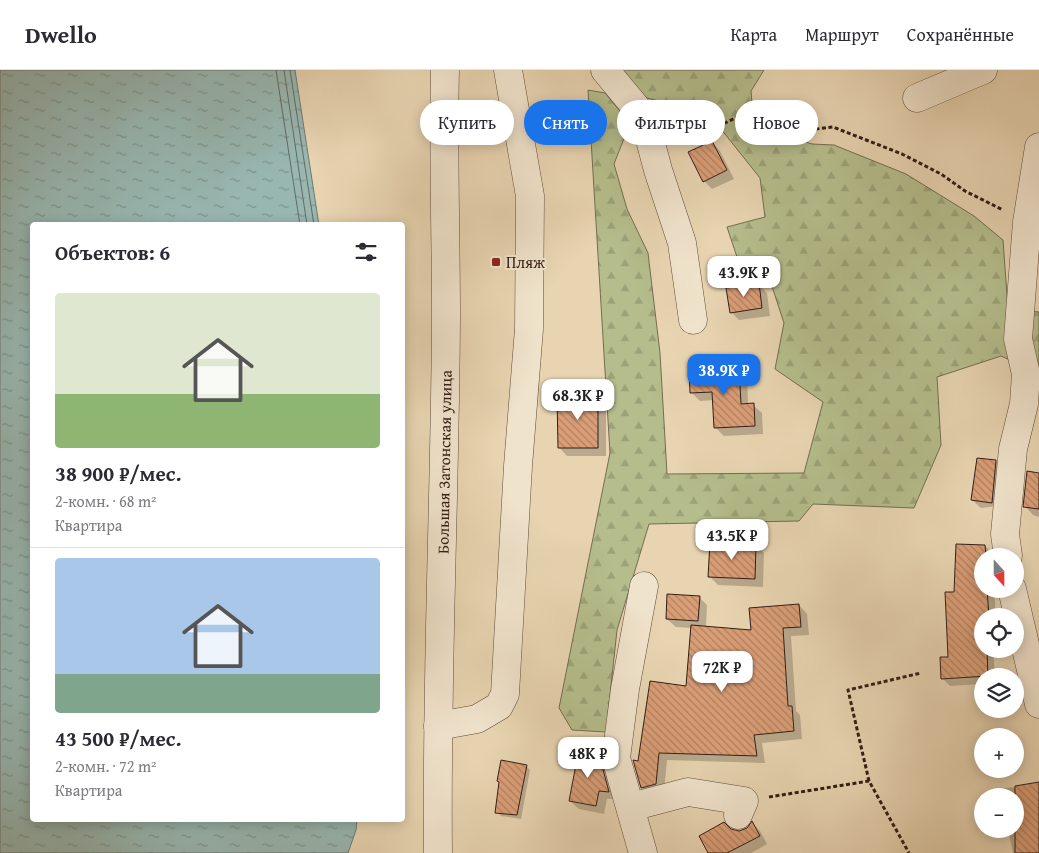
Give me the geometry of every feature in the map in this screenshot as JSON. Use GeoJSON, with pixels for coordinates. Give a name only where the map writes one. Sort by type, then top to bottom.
{"type":"FeatureCollection","features":[{"type":"Feature","properties":{"kind":"street","name":"Большая Затонская улица"},"geometry":{"type":"LineString","coordinates":[[438,853],[438,726],[446,318],[445,70]]}},
{"type":"Feature","properties":{"kind":"street"},"geometry":{"type":"LineString","coordinates":[[438,726],[477,719],[499,706],[505,694],[518,466],[529,328],[530,196],[508,70]]}},
{"type":"Feature","properties":{"kind":"street"},"geometry":{"type":"LineString","coordinates":[[605,70],[630,100]]}},
{"type":"Feature","properties":{"kind":"street"},"geometry":{"type":"LineString","coordinates":[[917,98],[983,70]]}},
{"type":"Feature","properties":{"kind":"street"},"geometry":{"type":"LineString","coordinates":[[652,145],[682,243],[693,320]]}},
{"type":"Feature","properties":{"kind":"street"},"geometry":{"type":"LineString","coordinates":[[1007,548],[1006,534],[1013,449],[1031,404],[1018,339],[1027,222],[1039,147]]}},
{"type":"Feature","properties":{"kind":"street"},"geometry":{"type":"LineString","coordinates":[[643,853],[616,758],[625,689],[644,586]]}},
{"type":"Feature","properties":{"kind":"street"},"geometry":{"type":"LineString","coordinates":[[1014,598],[1039,704]]}},
{"type":"Feature","properties":{"kind":"street"},"geometry":{"type":"LineString","coordinates":[[631,807],[688,792],[741,808]]}},
{"type":"Feature","properties":{"kind":"path"},"geometry":{"type":"LineString","coordinates":[[725,123],[750,111],[808,130],[833,127],[902,154],[941,174],[965,191],[1027,222]]}},
{"type":"Feature","properties":{"kind":"path"},"geometry":{"type":"LineString","coordinates":[[910,853],[869,781],[848,690],[921,672]]}},
{"type":"Feature","properties":{"kind":"path"},"geometry":{"type":"LineString","coordinates":[[741,808],[869,781]]}},
{"type":"Feature","properties":{"kind":"green space"},"geometry":{"type":"Polygon","coordinates":[[[615,70],[764,70],[751,91],[752,100],[735,100],[735,145],[834,145],[906,174],[974,216],[1003,240],[1008,309],[1039,312],[1039,373],[1001,356],[937,377],[941,445],[914,508],[813,504],[799,521],[649,524],[617,630],[606,732],[572,730],[559,708],[610,453],[591,145],[607,145],[607,100],[589,100],[588,90],[605,93],[617,107],[617,145],[621,145],[614,164],[627,209],[648,253],[660,353],[667,474],[804,473],[823,402],[775,369],[784,323],[766,268],[738,260],[727,227],[765,217],[760,178],[725,134],[725,100],[655,100],[647,98],[615,70]]]}},
{"type":"Feature","properties":{"kind":"water"},"geometry":{"type":"Polygon","coordinates":[[[0,70],[295,70],[319,222],[30,222],[30,822],[357,822],[348,853],[0,853],[0,70]]]}},
{"type":"Feature","properties":{"kind":"building"},"geometry":{"type":"Polygon","coordinates":[[[703,145],[714,145],[727,170],[703,182],[688,152],[703,145]]]}},
{"type":"Feature","properties":{"kind":"building"},"geometry":{"type":"Polygon","coordinates":[[[759,283],[762,308],[730,313],[726,288],[759,283]]]}},
{"type":"Feature","properties":{"kind":"building"},"geometry":{"type":"Polygon","coordinates":[[[739,366],[741,404],[754,403],[755,426],[714,428],[712,392],[690,393],[689,369],[739,366]]]}},
{"type":"Feature","properties":{"kind":"building"},"geometry":{"type":"Polygon","coordinates":[[[557,395],[598,395],[598,448],[558,448],[557,395]]]}},
{"type":"Feature","properties":{"kind":"building"},"geometry":{"type":"Polygon","coordinates":[[[977,458],[996,460],[992,503],[971,500],[977,458]]]}},
{"type":"Feature","properties":{"kind":"building"},"geometry":{"type":"Polygon","coordinates":[[[1027,471],[1039,473],[1039,509],[1023,507],[1027,471]]]}},
{"type":"Feature","properties":{"kind":"building"},"geometry":{"type":"Polygon","coordinates":[[[710,542],[756,544],[755,579],[708,577],[710,542]]]}},
{"type":"Feature","properties":{"kind":"building"},"geometry":{"type":"Polygon","coordinates":[[[956,544],[985,545],[985,548],[974,548],[974,598],[988,598],[988,608],[974,608],[974,658],[987,658],[988,668],[974,668],[974,677],[941,679],[940,657],[948,657],[945,592],[954,592],[956,544]]]}},
{"type":"Feature","properties":{"kind":"building"},"geometry":{"type":"Polygon","coordinates":[[[667,594],[700,596],[698,621],[666,619],[667,594]]]}},
{"type":"Feature","properties":{"kind":"building"},"geometry":{"type":"Polygon","coordinates":[[[799,604],[801,627],[783,628],[788,706],[792,706],[794,731],[754,735],[757,756],[659,753],[656,784],[641,788],[633,760],[638,761],[650,681],[686,686],[691,625],[751,630],[749,608],[799,604]]]}},
{"type":"Feature","properties":{"kind":"building"},"geometry":{"type":"Polygon","coordinates":[[[579,749],[601,754],[601,762],[609,792],[599,791],[596,806],[569,801],[579,749]]]}},
{"type":"Feature","properties":{"kind":"building"},"geometry":{"type":"Polygon","coordinates":[[[501,760],[527,765],[517,815],[495,813],[499,782],[497,781],[501,760]]]}},
{"type":"Feature","properties":{"kind":"building"},"geometry":{"type":"Polygon","coordinates":[[[1039,782],[1039,853],[1015,853],[1015,838],[1024,838],[1024,788],[1015,788],[1015,786],[1039,782]]]}},
{"type":"Feature","properties":{"kind":"building"},"geometry":{"type":"Polygon","coordinates":[[[752,821],[760,836],[727,853],[708,853],[699,836],[724,822],[731,829],[739,831],[747,828],[752,821]]]}},
{"type":"Feature","properties":{"kind":"place","name":"Пляж"},"geometry":{"type":"Point","coordinates":[496,262]}}]}
